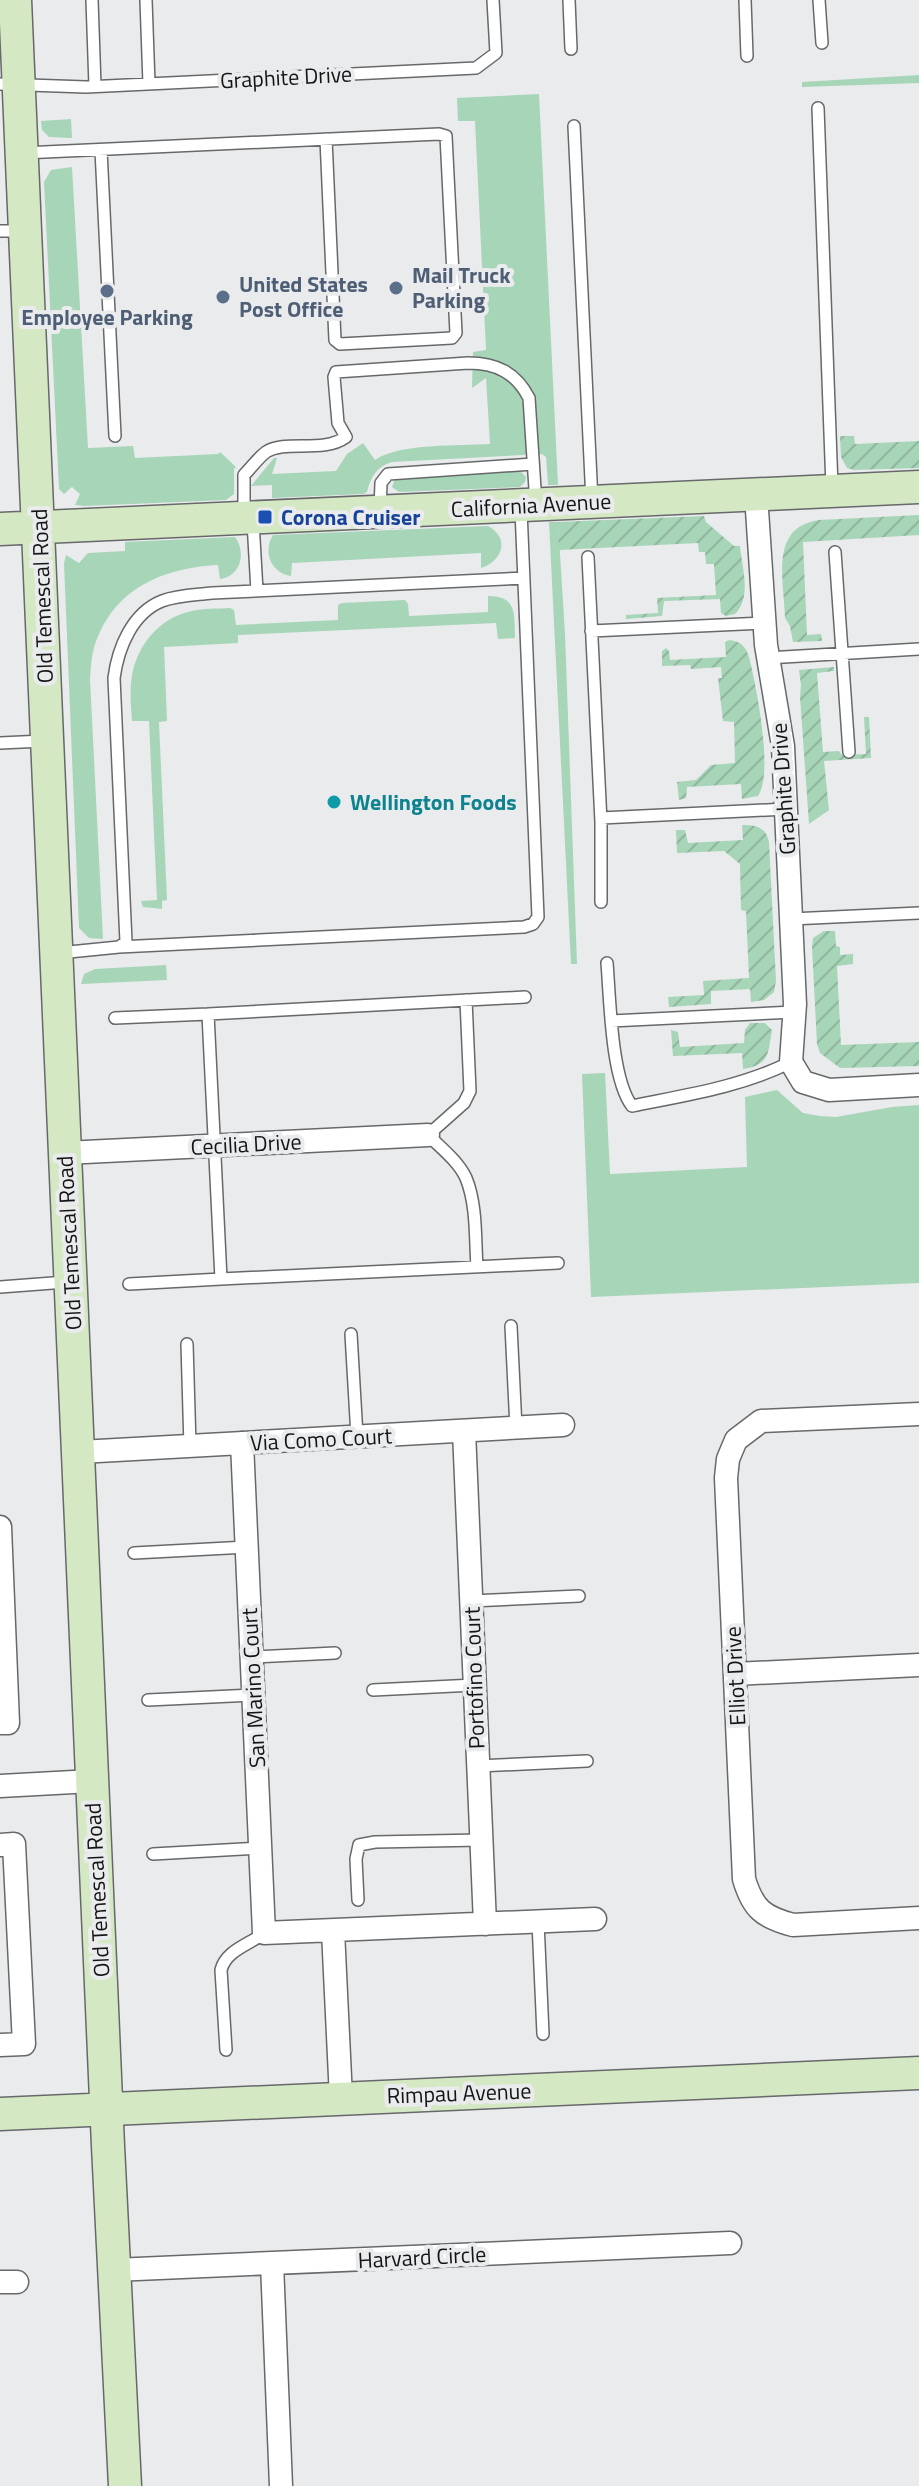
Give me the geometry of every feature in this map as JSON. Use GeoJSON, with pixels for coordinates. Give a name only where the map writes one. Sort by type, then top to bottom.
{"type":"FeatureCollection","features":[{"type":"Feature","properties":{"kind":"street","name":"Old Temescal Road"},"geometry":{"type":"LineString","coordinates":[[15,0],[10,84],[22,154],[13,231],[55,526],[48,740],[125,2486]]}},
{"type":"Feature","properties":{"kind":"street","name":"California Avenue"},"geometry":{"type":"LineString","coordinates":[[0,529],[919,487]]}},
{"type":"Feature","properties":{"kind":"street","name":"Graphite Drive"},"geometry":{"type":"LineString","coordinates":[[756,495],[767,658],[783,746],[794,1012],[791,1062]]}},
{"type":"Feature","properties":{"kind":"street"},"geometry":{"type":"LineString","coordinates":[[791,1062],[803,1082],[829,1090],[919,1085]]}},
{"type":"Feature","properties":{"kind":"street","name":"Cecilia Drive"},"geometry":{"type":"LineString","coordinates":[[65,1153],[428,1135]]}},
{"type":"Feature","properties":{"kind":"street","name":"Elliot Drive"},"geometry":{"type":"LineString","coordinates":[[919,1414],[761,1421],[736,1440],[728,1459],[726,1478],[744,1879],[749,1895],[759,1911],[774,1920],[793,1925],[919,1918]]}},
{"type":"Feature","properties":{"kind":"street","name":"Via Como Court"},"geometry":{"type":"LineString","coordinates":[[80,1452],[563,1425]]}},
{"type":"Feature","properties":{"kind":"street","name":"Portofino Court"},"geometry":{"type":"LineString","coordinates":[[464,1431],[485,1924]]}},
{"type":"Feature","properties":{"kind":"street","name":"San Marino Court"},"geometry":{"type":"LineString","coordinates":[[242,1443],[264,1933]]}},
{"type":"Feature","properties":{"kind":"street"},"geometry":{"type":"LineString","coordinates":[[0,1527],[8,1723],[0,1723]]}},
{"type":"Feature","properties":{"kind":"street"},"geometry":{"type":"LineString","coordinates":[[735,1674],[919,1665]]}},
{"type":"Feature","properties":{"kind":"street"},"geometry":{"type":"LineString","coordinates":[[0,1786],[92,1781]]}},
{"type":"Feature","properties":{"kind":"street"},"geometry":{"type":"LineString","coordinates":[[0,1845],[14,1844],[24,2044],[0,2045]]}},
{"type":"Feature","properties":{"kind":"street"},"geometry":{"type":"LineString","coordinates":[[264,1933],[595,1919]]}},
{"type":"Feature","properties":{"kind":"street"},"geometry":{"type":"LineString","coordinates":[[333,1931],[341,2098]]}},
{"type":"Feature","properties":{"kind":"street","name":"Rimpau Avenue"},"geometry":{"type":"LineString","coordinates":[[0,2114],[919,2073]]}},
{"type":"Feature","properties":{"kind":"street","name":"Harvard Circle"},"geometry":{"type":"LineString","coordinates":[[114,2270],[730,2243]]}},
{"type":"Feature","properties":{"kind":"street"},"geometry":{"type":"LineString","coordinates":[[272,2263],[281,2486]]}},
{"type":"Feature","properties":{"kind":"lane"},"geometry":{"type":"LineString","coordinates":[[92,0],[95,86]]}},
{"type":"Feature","properties":{"kind":"lane"},"geometry":{"type":"LineString","coordinates":[[146,0],[149,84]]}},
{"type":"Feature","properties":{"kind":"lane","name":"Graphite Drive"},"geometry":{"type":"LineString","coordinates":[[10,84],[95,86],[476,68],[496,53],[493,0]]}},
{"type":"Feature","properties":{"kind":"lane"},"geometry":{"type":"LineString","coordinates":[[569,0],[571,49]]}},
{"type":"Feature","properties":{"kind":"lane"},"geometry":{"type":"LineString","coordinates":[[745,0],[747,56]]}},
{"type":"Feature","properties":{"kind":"lane"},"geometry":{"type":"LineString","coordinates":[[819,0],[822,43]]}},
{"type":"Feature","properties":{"kind":"lane"},"geometry":{"type":"LineString","coordinates":[[818,108],[832,491]]}},
{"type":"Feature","properties":{"kind":"lane"},"geometry":{"type":"LineString","coordinates":[[574,126],[592,502]]}},
{"type":"Feature","properties":{"kind":"lane"},"geometry":{"type":"LineString","coordinates":[[22,154],[326,139],[439,134],[446,136],[456,333],[452,338],[340,344],[335,340],[326,139]]}},
{"type":"Feature","properties":{"kind":"lane"},"geometry":{"type":"LineString","coordinates":[[101,150],[115,436]]}},
{"type":"Feature","properties":{"kind":"lane"},"geometry":{"type":"LineString","coordinates":[[56,953],[119,947],[524,927],[533,924],[538,917],[524,578],[533,464],[529,398],[518,381],[499,367],[468,363],[336,372],[338,423],[346,437],[329,446],[277,448],[267,452],[244,475],[257,591]]}},
{"type":"Feature","properties":{"kind":"lane"},"geometry":{"type":"LineString","coordinates":[[380,511],[381,483],[388,474],[533,464]]}},
{"type":"Feature","properties":{"kind":"lane"},"geometry":{"type":"LineString","coordinates":[[835,552],[849,752]]}},
{"type":"Feature","properties":{"kind":"lane"},"geometry":{"type":"LineString","coordinates":[[588,557],[601,818],[601,902]]}},
{"type":"Feature","properties":{"kind":"lane"},"geometry":{"type":"LineString","coordinates":[[119,947],[126,942],[126,931],[114,678],[121,648],[143,614],[159,602],[189,596],[524,578]]}},
{"type":"Feature","properties":{"kind":"lane"},"geometry":{"type":"LineString","coordinates":[[591,631],[764,623]]}},
{"type":"Feature","properties":{"kind":"lane"},"geometry":{"type":"LineString","coordinates":[[767,658],[919,649]]}},
{"type":"Feature","properties":{"kind":"lane"},"geometry":{"type":"LineString","coordinates":[[0,743],[48,740]]}},
{"type":"Feature","properties":{"kind":"lane"},"geometry":{"type":"LineString","coordinates":[[601,818],[786,809]]}},
{"type":"Feature","properties":{"kind":"lane"},"geometry":{"type":"LineString","coordinates":[[791,919],[919,913]]}},
{"type":"Feature","properties":{"kind":"lane"},"geometry":{"type":"LineString","coordinates":[[607,963],[619,1072],[632,1106],[744,1082],[791,1062]]}},
{"type":"Feature","properties":{"kind":"lane"},"geometry":{"type":"LineString","coordinates":[[115,1018],[525,997]]}},
{"type":"Feature","properties":{"kind":"lane"},"geometry":{"type":"LineString","coordinates":[[466,1000],[470,1091],[464,1103],[428,1135],[456,1163],[465,1177],[473,1204],[477,1267]]}},
{"type":"Feature","properties":{"kind":"lane"},"geometry":{"type":"LineString","coordinates":[[611,1021],[794,1012]]}},
{"type":"Feature","properties":{"kind":"lane"},"geometry":{"type":"LineString","coordinates":[[208,1014],[221,1279]]}},
{"type":"Feature","properties":{"kind":"lane"},"geometry":{"type":"LineString","coordinates":[[129,1284],[558,1263]]}},
{"type":"Feature","properties":{"kind":"lane"},"geometry":{"type":"LineString","coordinates":[[0,1287],[71,1281]]}},
{"type":"Feature","properties":{"kind":"lane"},"geometry":{"type":"LineString","coordinates":[[511,1326],[516,1428]]}},
{"type":"Feature","properties":{"kind":"lane"},"geometry":{"type":"LineString","coordinates":[[351,1334],[357,1436]]}},
{"type":"Feature","properties":{"kind":"lane"},"geometry":{"type":"LineString","coordinates":[[187,1344],[190,1446]]}},
{"type":"Feature","properties":{"kind":"lane"},"geometry":{"type":"LineString","coordinates":[[134,1553],[247,1547]]}},
{"type":"Feature","properties":{"kind":"lane"},"geometry":{"type":"LineString","coordinates":[[471,1601],[579,1596]]}},
{"type":"Feature","properties":{"kind":"lane"},"geometry":{"type":"LineString","coordinates":[[252,1657],[335,1653]]}},
{"type":"Feature","properties":{"kind":"lane"},"geometry":{"type":"LineString","coordinates":[[373,1690],[474,1685]]}},
{"type":"Feature","properties":{"kind":"lane"},"geometry":{"type":"LineString","coordinates":[[148,1700],[253,1695]]}},
{"type":"Feature","properties":{"kind":"lane"},"geometry":{"type":"LineString","coordinates":[[478,1766],[587,1761]]}},
{"type":"Feature","properties":{"kind":"lane"},"geometry":{"type":"LineString","coordinates":[[358,1900],[356,1859],[359,1845],[481,1840]]}},
{"type":"Feature","properties":{"kind":"lane"},"geometry":{"type":"LineString","coordinates":[[153,1854],[260,1848]]}},
{"type":"Feature","properties":{"kind":"lane"},"geometry":{"type":"LineString","coordinates":[[538,1922],[543,2034]]}},
{"type":"Feature","properties":{"kind":"lane"},"geometry":{"type":"LineString","coordinates":[[226,2050],[223,1962],[231,1953],[264,1933]]}},
{"type":"Feature","properties":{"kind":"green space"},"geometry":{"type":"Polygon","coordinates":[[[919,75],[919,83],[802,87],[802,82],[919,75]]]}},
{"type":"Feature","properties":{"kind":"green space"},"geometry":{"type":"Polygon","coordinates":[[[539,94],[558,485],[548,485],[546,457],[542,454],[392,462],[378,470],[363,494],[272,498],[272,485],[251,486],[274,458],[277,458],[272,474],[336,471],[347,454],[363,443],[375,460],[414,448],[490,444],[486,378],[472,388],[473,352],[486,350],[475,121],[458,121],[457,98],[539,94]]]}},
{"type":"Feature","properties":{"kind":"green space"},"geometry":{"type":"Polygon","coordinates":[[[71,119],[72,138],[49,137],[42,130],[41,121],[71,119]]]}},
{"type":"Feature","properties":{"kind":"green space"},"geometry":{"type":"Polygon","coordinates":[[[72,167],[88,448],[133,446],[135,458],[220,452],[236,467],[234,494],[226,500],[84,506],[75,505],[80,494],[72,487],[64,494],[59,489],[44,182],[51,170],[72,167]]]}},
{"type":"Feature","properties":{"kind":"green space"},"geometry":{"type":"Polygon","coordinates":[[[840,436],[854,436],[855,444],[919,441],[919,468],[847,468],[841,457],[840,436]]]}},
{"type":"Feature","properties":{"kind":"green space"},"geometry":{"type":"Polygon","coordinates":[[[520,471],[526,477],[520,487],[399,492],[392,487],[398,477],[520,471]]]}},
{"type":"Feature","properties":{"kind":"green space"},"geometry":{"type":"Polygon","coordinates":[[[919,515],[919,535],[803,542],[807,635],[821,634],[822,641],[793,642],[785,618],[782,572],[786,544],[792,533],[803,525],[819,520],[919,515]]]}},
{"type":"Feature","properties":{"kind":"green space"},"geometry":{"type":"Polygon","coordinates":[[[704,516],[706,522],[734,546],[740,546],[745,591],[735,614],[726,616],[721,613],[720,599],[664,601],[662,616],[626,619],[626,615],[658,613],[657,598],[716,595],[714,564],[706,564],[705,552],[699,552],[698,543],[559,550],[558,522],[704,516]]]}},
{"type":"Feature","properties":{"kind":"green space"},"geometry":{"type":"Polygon","coordinates":[[[549,522],[558,522],[577,964],[571,964],[549,522]]]}},
{"type":"Feature","properties":{"kind":"green space"},"geometry":{"type":"Polygon","coordinates":[[[488,526],[499,537],[501,549],[489,565],[481,568],[481,553],[292,563],[291,576],[274,566],[268,549],[273,535],[488,526]]]}},
{"type":"Feature","properties":{"kind":"green space"},"geometry":{"type":"Polygon","coordinates":[[[235,537],[241,557],[232,574],[220,579],[218,565],[197,567],[159,577],[142,586],[113,611],[94,648],[90,679],[103,939],[89,938],[79,928],[66,555],[79,563],[88,553],[125,551],[125,542],[235,537]]]}},
{"type":"Feature","properties":{"kind":"green space"},"geometry":{"type":"Polygon","coordinates":[[[488,596],[505,599],[509,603],[514,615],[515,638],[498,639],[496,623],[238,635],[238,643],[164,647],[167,721],[159,722],[167,900],[162,901],[162,909],[143,907],[141,901],[157,900],[149,721],[132,721],[131,688],[137,658],[158,628],[168,620],[197,610],[230,608],[234,610],[236,625],[338,620],[338,605],[342,603],[405,600],[409,616],[488,612],[488,596]]]}},
{"type":"Feature","properties":{"kind":"green space"},"geometry":{"type":"Polygon","coordinates":[[[729,640],[744,647],[752,670],[764,749],[762,785],[758,796],[742,799],[741,784],[687,787],[686,798],[679,800],[677,782],[696,780],[711,765],[735,763],[734,722],[723,721],[718,678],[722,678],[721,667],[691,669],[690,665],[662,666],[662,651],[666,648],[669,651],[670,660],[726,657],[725,642],[729,640]]]}},
{"type":"Feature","properties":{"kind":"green space"},"geometry":{"type":"Polygon","coordinates":[[[834,667],[834,671],[817,673],[823,752],[866,754],[864,717],[869,717],[871,758],[824,761],[829,810],[809,824],[799,670],[834,667]]]}},
{"type":"Feature","properties":{"kind":"green space"},"geometry":{"type":"Polygon","coordinates":[[[742,825],[760,828],[769,842],[774,992],[764,1000],[751,1002],[750,989],[711,991],[711,1004],[669,1007],[668,997],[704,995],[703,981],[749,978],[746,911],[741,910],[740,864],[724,851],[677,853],[676,830],[685,830],[688,843],[743,840],[742,825]]]}},
{"type":"Feature","properties":{"kind":"green space"},"geometry":{"type":"Polygon","coordinates":[[[824,931],[835,931],[840,955],[853,954],[853,964],[837,966],[841,1045],[919,1042],[919,1066],[840,1068],[820,1053],[812,947],[813,938],[824,931]]]}},
{"type":"Feature","properties":{"kind":"green space"},"geometry":{"type":"Polygon","coordinates":[[[166,965],[167,980],[81,984],[84,974],[95,969],[166,965]]]}},
{"type":"Feature","properties":{"kind":"green space"},"geometry":{"type":"Polygon","coordinates":[[[750,1023],[765,1023],[772,1030],[766,1057],[752,1067],[743,1069],[742,1053],[673,1056],[671,1030],[678,1032],[680,1047],[744,1043],[745,1030],[750,1023]]]}},
{"type":"Feature","properties":{"kind":"green space"},"geometry":{"type":"Polygon","coordinates":[[[605,1073],[610,1174],[747,1167],[745,1097],[777,1090],[803,1113],[836,1117],[919,1105],[919,1283],[591,1297],[582,1074],[605,1073]]]}},
{"type":"Feature","properties":{"kind":"place","name":"Mail Truck Parking"},"geometry":{"type":"Point","coordinates":[396,288]}},
{"type":"Feature","properties":{"kind":"place","name":"Employee Parking"},"geometry":{"type":"Point","coordinates":[107,291]}},
{"type":"Feature","properties":{"kind":"place","name":"United States Post Office"},"geometry":{"type":"Point","coordinates":[223,297]}},
{"type":"Feature","properties":{"kind":"place","name":"Corona Cruiser"},"geometry":{"type":"Point","coordinates":[265,517]}},
{"type":"Feature","properties":{"kind":"place","name":"Wellington Foods"},"geometry":{"type":"Point","coordinates":[334,802]}}]}
